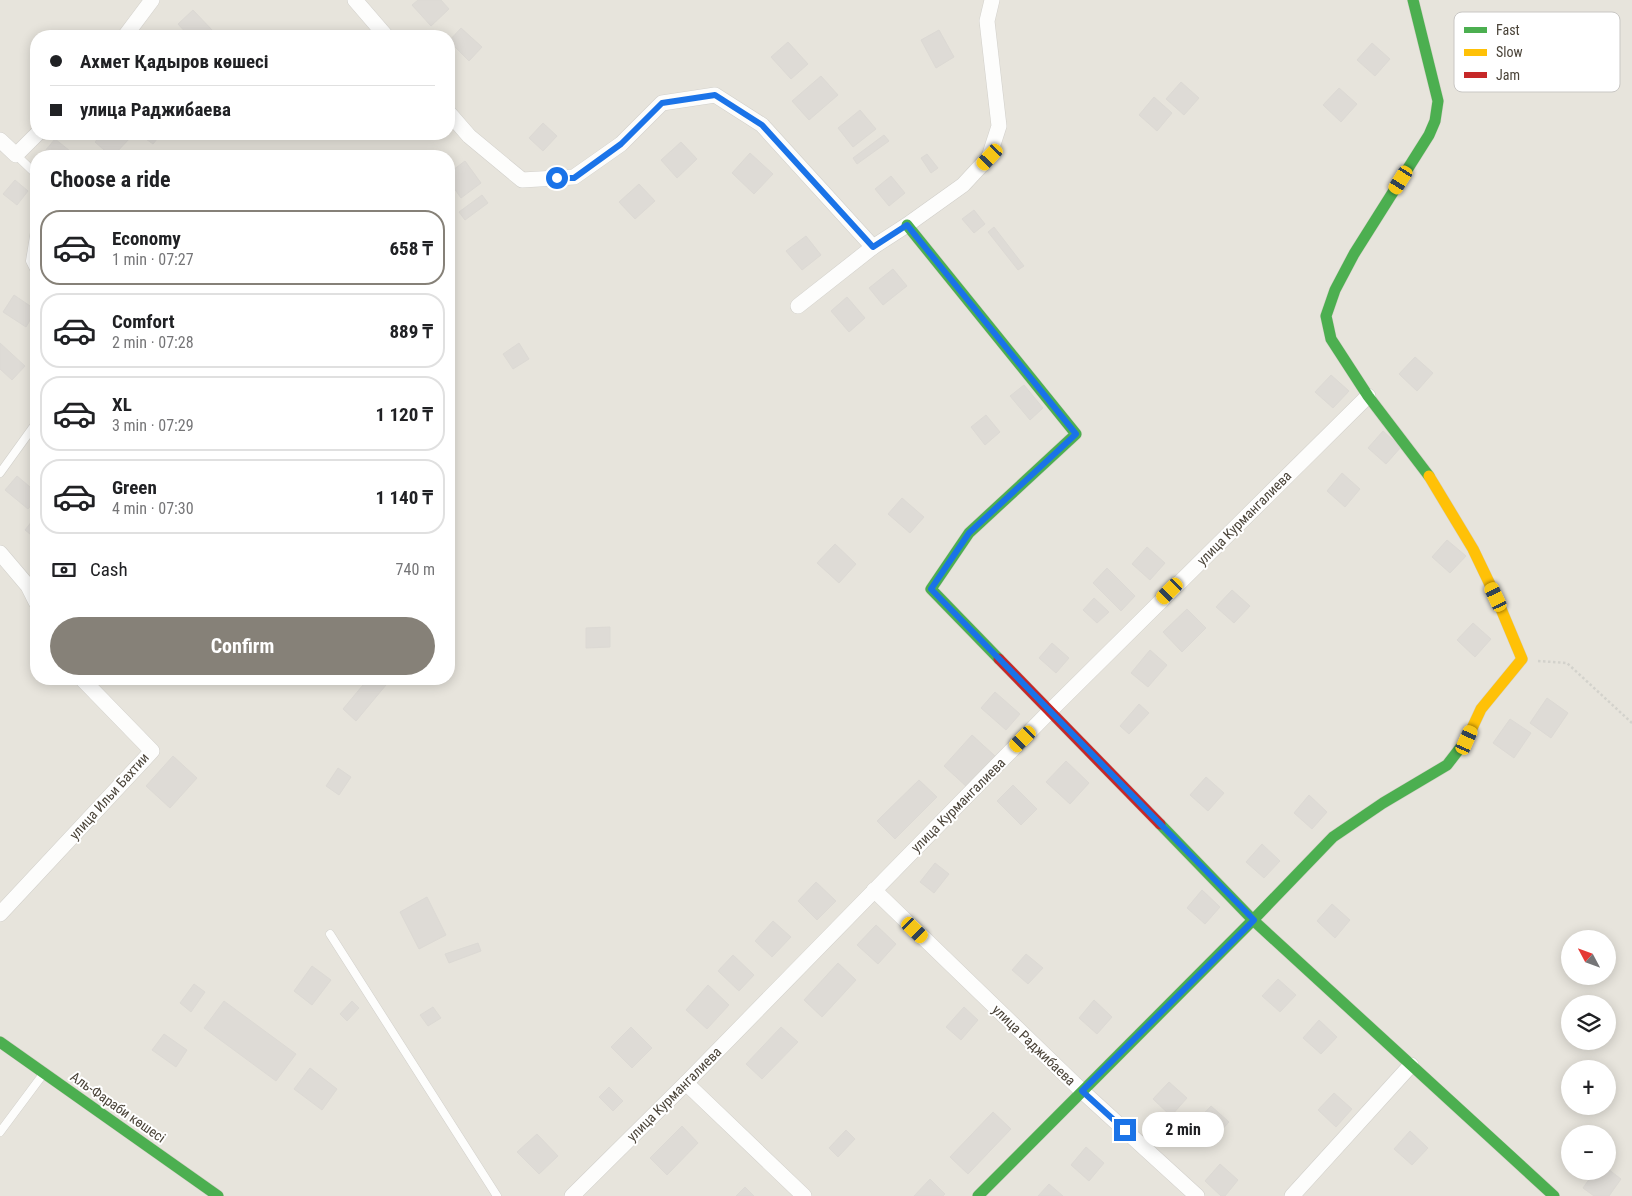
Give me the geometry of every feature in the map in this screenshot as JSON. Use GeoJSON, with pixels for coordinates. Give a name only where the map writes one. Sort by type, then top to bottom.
{"type":"FeatureCollection","features":[{"type":"Feature","properties":{"kind":"street"},"geometry":{"type":"LineString","coordinates":[[130,30],[152,0]]}},
{"type":"Feature","properties":{"kind":"street"},"geometry":{"type":"LineString","coordinates":[[356,0],[381,30]]}},
{"type":"Feature","properties":{"kind":"street"},"geometry":{"type":"LineString","coordinates":[[798,306],[873,247],[963,185],[990,157],[1000,126],[987,21],[992,0]]}},
{"type":"Feature","properties":{"kind":"street"},"geometry":{"type":"LineString","coordinates":[[978,1196],[1254,920],[1333,837],[1383,803],[1447,765],[1467,740],[1481,709],[1522,659],[1473,549],[1432,480],[1368,396],[1331,339],[1326,316],[1335,290],[1354,254],[1429,135],[1435,121],[1438,100],[1413,0]]}},
{"type":"Feature","properties":{"kind":"street"},"geometry":{"type":"LineString","coordinates":[[455,120],[468,136],[522,180],[574,178],[621,144],[662,103],[715,95],[762,125],[873,247]]}},
{"type":"Feature","properties":{"kind":"street"},"geometry":{"type":"LineString","coordinates":[[0,140],[16,155],[30,140]]}},
{"type":"Feature","properties":{"kind":"street"},"geometry":{"type":"LineString","coordinates":[[907,225],[1076,434],[969,533],[931,589],[1254,920],[1554,1196]]}},
{"type":"Feature","properties":{"kind":"street","name":"улица Курмангалиева"},"geometry":{"type":"LineString","coordinates":[[572,1196],[686,1083],[1050,711],[1368,396]]}},
{"type":"Feature","properties":{"kind":"street"},"geometry":{"type":"LineString","coordinates":[[0,553],[30,590]]}},
{"type":"Feature","properties":{"kind":"street","name":"улица Ильи Бахтии"},"geometry":{"type":"LineString","coordinates":[[0,914],[152,751],[88,685]]}},
{"type":"Feature","properties":{"kind":"street","name":"улица Раджибаева"},"geometry":{"type":"LineString","coordinates":[[874,890],[1082,1091],[1197,1196]]}},
{"type":"Feature","properties":{"kind":"street","name":"Аль-Фараби көшесі"},"geometry":{"type":"LineString","coordinates":[[0,1042],[218,1196]]}},
{"type":"Feature","properties":{"kind":"street"},"geometry":{"type":"LineString","coordinates":[[1292,1196],[1412,1065]]}},
{"type":"Feature","properties":{"kind":"street"},"geometry":{"type":"LineString","coordinates":[[686,1083],[804,1196]]}},
{"type":"Feature","properties":{"kind":"lane"},"geometry":{"type":"LineString","coordinates":[[16,155],[30,168]]}},
{"type":"Feature","properties":{"kind":"lane"},"geometry":{"type":"LineString","coordinates":[[0,473],[30,431]]}},
{"type":"Feature","properties":{"kind":"lane"},"geometry":{"type":"LineString","coordinates":[[330,934],[497,1196]]}},
{"type":"Feature","properties":{"kind":"lane"},"geometry":{"type":"LineString","coordinates":[[0,1132],[44,1073]]}},
{"type":"Feature","properties":{"kind":"path"},"geometry":{"type":"LineString","coordinates":[[1522,659],[1567,663],[1632,723]]}},
{"type":"Feature","properties":{"kind":"shaded area"},"geometry":{"type":"Polygon","coordinates":[[[0,0],[1632,0],[1632,1196],[0,1196],[0,0]]]}},
{"type":"Feature","properties":{"kind":"building"},"geometry":{"type":"Polygon","coordinates":[[[418,0],[441,0],[449,9],[431,26],[412,5],[418,0]]]}},
{"type":"Feature","properties":{"kind":"building"},"geometry":{"type":"Polygon","coordinates":[[[193,10],[212,30],[184,30],[178,24],[193,10]]]}},
{"type":"Feature","properties":{"kind":"building"},"geometry":{"type":"Polygon","coordinates":[[[461,28],[482,47],[469,61],[455,47],[455,34],[461,28]]]}},
{"type":"Feature","properties":{"kind":"building"},"geometry":{"type":"Polygon","coordinates":[[[939,30],[954,57],[936,68],[921,40],[939,30]]]}},
{"type":"Feature","properties":{"kind":"building"},"geometry":{"type":"Polygon","coordinates":[[[788,42],[808,64],[791,79],[771,57],[788,42]]]}},
{"type":"Feature","properties":{"kind":"building"},"geometry":{"type":"Polygon","coordinates":[[[1372,43],[1390,59],[1375,76],[1357,60],[1372,43]]]}},
{"type":"Feature","properties":{"kind":"building"},"geometry":{"type":"Polygon","coordinates":[[[821,76],[838,95],[809,120],[792,101],[821,76]]]}},
{"type":"Feature","properties":{"kind":"building"},"geometry":{"type":"Polygon","coordinates":[[[1181,82],[1199,98],[1184,115],[1166,99],[1181,82]]]}},
{"type":"Feature","properties":{"kind":"building"},"geometry":{"type":"Polygon","coordinates":[[[1339,88],[1357,104],[1341,122],[1323,105],[1339,88]]]}},
{"type":"Feature","properties":{"kind":"building"},"geometry":{"type":"Polygon","coordinates":[[[1154,97],[1172,113],[1157,131],[1139,115],[1154,97]]]}},
{"type":"Feature","properties":{"kind":"building"},"geometry":{"type":"Polygon","coordinates":[[[860,110],[876,129],[853,147],[838,128],[860,110]]]}},
{"type":"Feature","properties":{"kind":"building"},"geometry":{"type":"Polygon","coordinates":[[[543,123],[557,136],[543,151],[529,138],[543,123]]]}},
{"type":"Feature","properties":{"kind":"building"},"geometry":{"type":"Polygon","coordinates":[[[884,135],[889,141],[857,164],[853,158],[884,135]]]}},
{"type":"Feature","properties":{"kind":"building"},"geometry":{"type":"Polygon","coordinates":[[[56,140],[69,150],[46,150],[56,140]]]}},
{"type":"Feature","properties":{"kind":"building"},"geometry":{"type":"Polygon","coordinates":[[[97,140],[128,140],[119,150],[104,150],[95,142],[97,140]]]}},
{"type":"Feature","properties":{"kind":"building"},"geometry":{"type":"Polygon","coordinates":[[[147,140],[156,140],[153,144],[147,140]]]}},
{"type":"Feature","properties":{"kind":"building"},"geometry":{"type":"Polygon","coordinates":[[[681,142],[697,159],[677,178],[661,160],[681,142]]]}},
{"type":"Feature","properties":{"kind":"building"},"geometry":{"type":"Polygon","coordinates":[[[750,153],[773,174],[754,194],[732,173],[750,153]]]}},
{"type":"Feature","properties":{"kind":"building"},"geometry":{"type":"Polygon","coordinates":[[[927,154],[938,168],[931,173],[921,158],[927,154]]]}},
{"type":"Feature","properties":{"kind":"building"},"geometry":{"type":"Polygon","coordinates":[[[465,161],[481,183],[461,198],[455,190],[455,168],[465,161]]]}},
{"type":"Feature","properties":{"kind":"building"},"geometry":{"type":"Polygon","coordinates":[[[891,176],[905,193],[889,206],[875,189],[891,176]]]}},
{"type":"Feature","properties":{"kind":"building"},"geometry":{"type":"Polygon","coordinates":[[[15,180],[28,191],[17,205],[3,194],[15,180]]]}},
{"type":"Feature","properties":{"kind":"building"},"geometry":{"type":"Polygon","coordinates":[[[639,184],[655,201],[635,219],[619,202],[639,184]]]}},
{"type":"Feature","properties":{"kind":"building"},"geometry":{"type":"Polygon","coordinates":[[[482,195],[488,203],[465,220],[459,212],[482,195]]]}},
{"type":"Feature","properties":{"kind":"building"},"geometry":{"type":"Polygon","coordinates":[[[974,210],[985,224],[974,233],[962,219],[974,210]]]}},
{"type":"Feature","properties":{"kind":"building"},"geometry":{"type":"Polygon","coordinates":[[[994,227],[1024,266],[1018,270],[988,232],[994,227]]]}},
{"type":"Feature","properties":{"kind":"building"},"geometry":{"type":"Polygon","coordinates":[[[806,236],[821,255],[802,270],[786,251],[806,236]]]}},
{"type":"Feature","properties":{"kind":"building"},"geometry":{"type":"Polygon","coordinates":[[[893,269],[907,286],[883,305],[869,288],[893,269]]]}},
{"type":"Feature","properties":{"kind":"building"},"geometry":{"type":"Polygon","coordinates":[[[14,295],[30,306],[30,320],[26,327],[3,312],[14,295]]]}},
{"type":"Feature","properties":{"kind":"building"},"geometry":{"type":"Polygon","coordinates":[[[847,297],[865,318],[849,332],[831,311],[847,297]]]}},
{"type":"Feature","properties":{"kind":"building"},"geometry":{"type":"Polygon","coordinates":[[[0,343],[25,366],[12,380],[0,369],[0,343]]]}},
{"type":"Feature","properties":{"kind":"building"},"geometry":{"type":"Polygon","coordinates":[[[519,343],[529,359],[513,369],[503,354],[519,343]]]}},
{"type":"Feature","properties":{"kind":"building"},"geometry":{"type":"Polygon","coordinates":[[[1415,357],[1433,373],[1417,391],[1399,374],[1415,357]]]}},
{"type":"Feature","properties":{"kind":"building"},"geometry":{"type":"Polygon","coordinates":[[[1331,375],[1349,391],[1333,408],[1315,392],[1331,375]]]}},
{"type":"Feature","properties":{"kind":"building"},"geometry":{"type":"Polygon","coordinates":[[[1024,385],[1043,408],[1030,420],[1010,396],[1024,385]]]}},
{"type":"Feature","properties":{"kind":"building"},"geometry":{"type":"Polygon","coordinates":[[[986,415],[1000,432],[985,445],[971,427],[986,415]]]}},
{"type":"Feature","properties":{"kind":"building"},"geometry":{"type":"Polygon","coordinates":[[[1383,431],[1401,447],[1386,464],[1368,448],[1383,431]]]}},
{"type":"Feature","properties":{"kind":"building"},"geometry":{"type":"Polygon","coordinates":[[[1342,473],[1360,489],[1345,507],[1327,491],[1342,473]]]}},
{"type":"Feature","properties":{"kind":"building"},"geometry":{"type":"Polygon","coordinates":[[[17,476],[30,487],[30,506],[28,509],[5,490],[17,476]]]}},
{"type":"Feature","properties":{"kind":"building"},"geometry":{"type":"Polygon","coordinates":[[[902,498],[924,517],[910,533],[888,514],[902,498]]]}},
{"type":"Feature","properties":{"kind":"building"},"geometry":{"type":"Polygon","coordinates":[[[30,524],[30,534],[25,530],[30,524]]]}},
{"type":"Feature","properties":{"kind":"building"},"geometry":{"type":"Polygon","coordinates":[[[1447,540],[1466,556],[1450,573],[1432,557],[1447,540]]]}},
{"type":"Feature","properties":{"kind":"building"},"geometry":{"type":"Polygon","coordinates":[[[835,544],[856,564],[839,583],[817,563],[835,544]]]}},
{"type":"Feature","properties":{"kind":"building"},"geometry":{"type":"Polygon","coordinates":[[[1147,547],[1165,563],[1150,580],[1132,564],[1147,547]]]}},
{"type":"Feature","properties":{"kind":"building"},"geometry":{"type":"Polygon","coordinates":[[[1107,568],[1135,596],[1121,611],[1093,583],[1107,568]]]}},
{"type":"Feature","properties":{"kind":"building"},"geometry":{"type":"Polygon","coordinates":[[[1232,590],[1250,606],[1234,623],[1216,607],[1232,590]]]}},
{"type":"Feature","properties":{"kind":"building"},"geometry":{"type":"Polygon","coordinates":[[[1094,598],[1109,612],[1097,623],[1083,610],[1094,598]]]}},
{"type":"Feature","properties":{"kind":"building"},"geometry":{"type":"Polygon","coordinates":[[[1187,609],[1206,628],[1182,652],[1163,632],[1187,609]]]}},
{"type":"Feature","properties":{"kind":"building"},"geometry":{"type":"Polygon","coordinates":[[[1473,623],[1491,639],[1475,657],[1457,640],[1473,623]]]}},
{"type":"Feature","properties":{"kind":"building"},"geometry":{"type":"Polygon","coordinates":[[[610,627],[610,647],[586,648],[586,628],[610,627]]]}},
{"type":"Feature","properties":{"kind":"building"},"geometry":{"type":"Polygon","coordinates":[[[1052,643],[1069,658],[1056,673],[1039,658],[1052,643]]]}},
{"type":"Feature","properties":{"kind":"building"},"geometry":{"type":"Polygon","coordinates":[[[1150,650],[1167,665],[1148,687],[1131,673],[1150,650]]]}},
{"type":"Feature","properties":{"kind":"building"},"geometry":{"type":"Polygon","coordinates":[[[363,685],[386,685],[356,721],[343,709],[363,685]]]}},
{"type":"Feature","properties":{"kind":"building"},"geometry":{"type":"Polygon","coordinates":[[[995,692],[1020,714],[1006,730],[981,708],[995,692]]]}},
{"type":"Feature","properties":{"kind":"building"},"geometry":{"type":"Polygon","coordinates":[[[1547,698],[1568,713],[1551,738],[1530,723],[1547,698]]]}},
{"type":"Feature","properties":{"kind":"building"},"geometry":{"type":"Polygon","coordinates":[[[1139,704],[1149,713],[1129,734],[1120,726],[1139,704]]]}},
{"type":"Feature","properties":{"kind":"building"},"geometry":{"type":"Polygon","coordinates":[[[1510,719],[1531,733],[1514,758],[1493,743],[1510,719]]]}},
{"type":"Feature","properties":{"kind":"building"},"geometry":{"type":"Polygon","coordinates":[[[972,735],[995,756],[967,787],[944,766],[972,735]]]}},
{"type":"Feature","properties":{"kind":"building"},"geometry":{"type":"Polygon","coordinates":[[[173,756],[197,778],[170,808],[146,786],[173,756]]]}},
{"type":"Feature","properties":{"kind":"building"},"geometry":{"type":"Polygon","coordinates":[[[1066,761],[1089,783],[1070,804],[1046,782],[1066,761]]]}},
{"type":"Feature","properties":{"kind":"building"},"geometry":{"type":"Polygon","coordinates":[[[338,768],[351,777],[339,795],[326,786],[338,768]]]}},
{"type":"Feature","properties":{"kind":"building"},"geometry":{"type":"Polygon","coordinates":[[[1206,777],[1224,793],[1208,811],[1190,795],[1206,777]]]}},
{"type":"Feature","properties":{"kind":"building"},"geometry":{"type":"Polygon","coordinates":[[[919,780],[937,797],[895,839],[877,821],[919,780]]]}},
{"type":"Feature","properties":{"kind":"building"},"geometry":{"type":"Polygon","coordinates":[[[1013,785],[1037,809],[1021,825],[997,801],[1013,785]]]}},
{"type":"Feature","properties":{"kind":"building"},"geometry":{"type":"Polygon","coordinates":[[[1309,795],[1327,812],[1312,829],[1294,813],[1309,795]]]}},
{"type":"Feature","properties":{"kind":"building"},"geometry":{"type":"Polygon","coordinates":[[[1262,844],[1280,861],[1264,878],[1246,862],[1262,844]]]}},
{"type":"Feature","properties":{"kind":"building"},"geometry":{"type":"Polygon","coordinates":[[[935,863],[949,874],[934,893],[920,882],[935,863]]]}},
{"type":"Feature","properties":{"kind":"building"},"geometry":{"type":"Polygon","coordinates":[[[816,882],[836,901],[817,920],[798,901],[816,882]]]}},
{"type":"Feature","properties":{"kind":"building"},"geometry":{"type":"Polygon","coordinates":[[[1202,890],[1220,907],[1205,924],[1187,908],[1202,890]]]}},
{"type":"Feature","properties":{"kind":"building"},"geometry":{"type":"Polygon","coordinates":[[[427,897],[446,935],[419,949],[400,912],[427,897]]]}},
{"type":"Feature","properties":{"kind":"building"},"geometry":{"type":"Polygon","coordinates":[[[1332,904],[1350,920],[1335,938],[1317,921],[1332,904]]]}},
{"type":"Feature","properties":{"kind":"building"},"geometry":{"type":"Polygon","coordinates":[[[773,921],[791,937],[772,957],[755,941],[773,921]]]}},
{"type":"Feature","properties":{"kind":"building"},"geometry":{"type":"Polygon","coordinates":[[[876,925],[896,944],[878,964],[857,945],[876,925]]]}},
{"type":"Feature","properties":{"kind":"building"},"geometry":{"type":"Polygon","coordinates":[[[478,943],[481,951],[449,963],[445,954],[478,943]]]}},
{"type":"Feature","properties":{"kind":"building"},"geometry":{"type":"Polygon","coordinates":[[[1026,954],[1043,968],[1028,984],[1012,970],[1026,954]]]}},
{"type":"Feature","properties":{"kind":"building"},"geometry":{"type":"Polygon","coordinates":[[[733,955],[754,975],[739,991],[718,971],[733,955]]]}},
{"type":"Feature","properties":{"kind":"building"},"geometry":{"type":"Polygon","coordinates":[[[838,963],[856,980],[822,1017],[804,1000],[838,963]]]}},
{"type":"Feature","properties":{"kind":"building"},"geometry":{"type":"Polygon","coordinates":[[[312,966],[331,980],[312,1005],[294,991],[312,966]]]}},
{"type":"Feature","properties":{"kind":"building"},"geometry":{"type":"Polygon","coordinates":[[[1278,979],[1296,995],[1280,1012],[1262,996],[1278,979]]]}},
{"type":"Feature","properties":{"kind":"building"},"geometry":{"type":"Polygon","coordinates":[[[194,984],[205,992],[191,1012],[180,1003],[194,984]]]}},
{"type":"Feature","properties":{"kind":"building"},"geometry":{"type":"Polygon","coordinates":[[[708,985],[729,1005],[707,1029],[686,1010],[708,985]]]}},
{"type":"Feature","properties":{"kind":"building"},"geometry":{"type":"Polygon","coordinates":[[[1094,1000],[1112,1017],[1097,1034],[1079,1018],[1094,1000]]]}},
{"type":"Feature","properties":{"kind":"building"},"geometry":{"type":"Polygon","coordinates":[[[224,1001],[296,1054],[276,1081],[204,1028],[224,1001]]]}},
{"type":"Feature","properties":{"kind":"building"},"geometry":{"type":"Polygon","coordinates":[[[352,1001],[359,1008],[347,1021],[340,1014],[352,1001]]]}},
{"type":"Feature","properties":{"kind":"building"},"geometry":{"type":"Polygon","coordinates":[[[433,1007],[441,1018],[428,1026],[420,1015],[433,1007]]]}},
{"type":"Feature","properties":{"kind":"building"},"geometry":{"type":"Polygon","coordinates":[[[964,1007],[978,1020],[961,1040],[946,1027],[964,1007]]]}},
{"type":"Feature","properties":{"kind":"building"},"geometry":{"type":"Polygon","coordinates":[[[1319,1020],[1337,1037],[1321,1054],[1303,1038],[1319,1020]]]}},
{"type":"Feature","properties":{"kind":"building"},"geometry":{"type":"Polygon","coordinates":[[[631,1027],[652,1048],[632,1068],[611,1047],[631,1027]]]}},
{"type":"Feature","properties":{"kind":"building"},"geometry":{"type":"Polygon","coordinates":[[[781,1027],[798,1042],[762,1079],[746,1064],[781,1027]]]}},
{"type":"Feature","properties":{"kind":"building"},"geometry":{"type":"Polygon","coordinates":[[[164,1034],[187,1050],[176,1067],[152,1050],[164,1034]]]}},
{"type":"Feature","properties":{"kind":"building"},"geometry":{"type":"Polygon","coordinates":[[[310,1068],[337,1089],[322,1110],[294,1089],[310,1068]]]}},
{"type":"Feature","properties":{"kind":"building"},"geometry":{"type":"Polygon","coordinates":[[[1169,1082],[1187,1098],[1171,1116],[1153,1099],[1169,1082]]]}},
{"type":"Feature","properties":{"kind":"building"},"geometry":{"type":"Polygon","coordinates":[[[609,1087],[623,1101],[613,1111],[599,1097],[609,1087]]]}},
{"type":"Feature","properties":{"kind":"building"},"geometry":{"type":"Polygon","coordinates":[[[1334,1093],[1352,1109],[1336,1127],[1318,1110],[1334,1093]]]}},
{"type":"Feature","properties":{"kind":"building"},"geometry":{"type":"Polygon","coordinates":[[[1211,1106],[1229,1122],[1213,1139],[1195,1123],[1211,1106]]]}},
{"type":"Feature","properties":{"kind":"building"},"geometry":{"type":"Polygon","coordinates":[[[993,1112],[1011,1129],[968,1174],[950,1157],[993,1112]]]}},
{"type":"Feature","properties":{"kind":"building"},"geometry":{"type":"Polygon","coordinates":[[[682,1126],[698,1143],[667,1175],[650,1158],[682,1126]]]}},
{"type":"Feature","properties":{"kind":"building"},"geometry":{"type":"Polygon","coordinates":[[[846,1130],[855,1139],[838,1157],[829,1148],[846,1130]]]}},
{"type":"Feature","properties":{"kind":"building"},"geometry":{"type":"Polygon","coordinates":[[[1410,1131],[1428,1148],[1412,1165],[1394,1149],[1410,1131]]]}},
{"type":"Feature","properties":{"kind":"building"},"geometry":{"type":"Polygon","coordinates":[[[537,1134],[558,1156],[539,1174],[517,1152],[537,1134]]]}},
{"type":"Feature","properties":{"kind":"building"},"geometry":{"type":"Polygon","coordinates":[[[1086,1147],[1104,1163],[1089,1181],[1071,1165],[1086,1147]]]}},
{"type":"Feature","properties":{"kind":"building"},"geometry":{"type":"Polygon","coordinates":[[[1220,1164],[1238,1180],[1225,1196],[1221,1196],[1205,1181],[1220,1164]]]}},
{"type":"Feature","properties":{"kind":"building"},"geometry":{"type":"Polygon","coordinates":[[[1616,1175],[1621,1179],[1609,1196],[1594,1196],[1583,1188],[1589,1180],[1616,1180],[1616,1175]]]}},
{"type":"Feature","properties":{"kind":"building"},"geometry":{"type":"Polygon","coordinates":[[[930,1179],[945,1194],[943,1196],[914,1196],[930,1179]]]}},
{"type":"Feature","properties":{"kind":"building"},"geometry":{"type":"Polygon","coordinates":[[[1049,1184],[1063,1196],[1038,1196],[1049,1184]]]}},
{"type":"Feature","properties":{"kind":"building"},"geometry":{"type":"Polygon","coordinates":[[[745,1187],[754,1196],[736,1196],[745,1187]]]}},
{"type":"Feature","properties":{"kind":"traffic: fast"},"geometry":{"type":"LineString","coordinates":[[1413,0],[1438,101],[1435,121],[1429,135],[1354,254],[1335,290],[1326,316],[1331,339],[1368,396],[1429,476]]}},
{"type":"Feature","properties":{"kind":"traffic: fast"},"geometry":{"type":"LineString","coordinates":[[907,225],[1076,434],[969,533],[931,589],[999,659]]}},
{"type":"Feature","properties":{"kind":"traffic: fast"},"geometry":{"type":"LineString","coordinates":[[978,1196],[1333,837],[1383,803],[1447,765],[1467,739]]}},
{"type":"Feature","properties":{"kind":"traffic: fast"},"geometry":{"type":"LineString","coordinates":[[1160,824],[1253,920],[1554,1196]]}},
{"type":"Feature","properties":{"kind":"traffic: fast"},"geometry":{"type":"LineString","coordinates":[[0,1042],[218,1196]]}},
{"type":"Feature","properties":{"kind":"traffic: slow"},"geometry":{"type":"LineString","coordinates":[[1429,476],[1473,549],[1522,659],[1481,709],[1467,739]]}},
{"type":"Feature","properties":{"kind":"traffic: jam"},"geometry":{"type":"LineString","coordinates":[[999,659],[1160,824]]}},
{"type":"Feature","properties":{"kind":"route"},"geometry":{"type":"LineString","coordinates":[[557,178],[574,178],[621,144],[662,103],[715,95],[762,125],[873,247],[907,225],[1076,434],[969,533],[931,589],[1254,920],[1082,1091],[1125,1130]]}}]}
